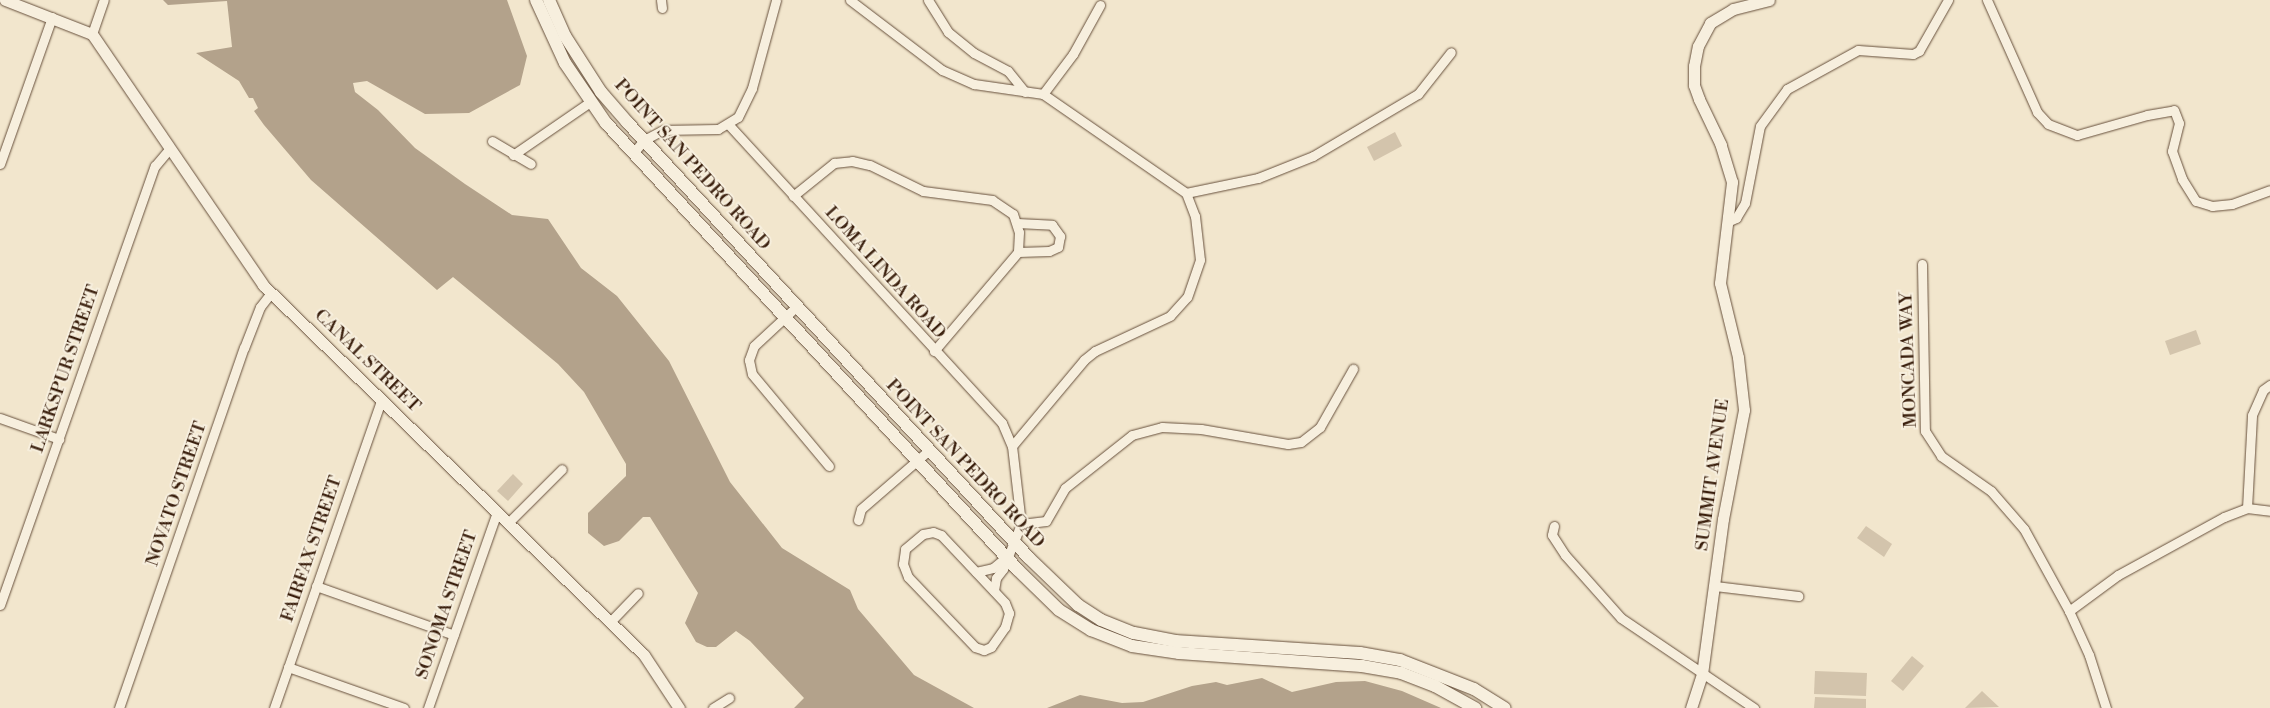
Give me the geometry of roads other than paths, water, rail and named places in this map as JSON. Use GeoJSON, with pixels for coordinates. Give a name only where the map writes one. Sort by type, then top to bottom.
{"type":"FeatureCollection","features":[{"type":"Feature","properties":{"kind":"main road","name":"POINT SAN PEDRO ROAD"},"geometry":{"type":"LineString","coordinates":[[536,0],[554,43],[590,102],[917,461],[1006,557],[1059,610],[1092,630],[1132,646],[1179,654],[1362,666],[1391,671],[1435,686],[1475,708]]}},
{"type":"Feature","properties":{"kind":"main road","name":"POINT SAN PEDRO ROAD"},"geometry":{"type":"LineString","coordinates":[[549,0],[565,36],[601,92],[1014,543],[1078,605],[1101,620],[1134,633],[1175,641],[1360,653],[1400,660],[1474,689],[1504,708]]}},
{"type":"Feature","properties":{"kind":"street"},"geometry":{"type":"LineString","coordinates":[[5,0],[92,34],[104,0]]}},
{"type":"Feature","properties":{"kind":"street"},"geometry":{"type":"LineString","coordinates":[[634,152],[644,140],[663,130],[704,130],[729,125],[747,103],[776,0]]}},
{"type":"Feature","properties":{"kind":"street"},"geometry":{"type":"LineString","coordinates":[[850,0],[942,70],[974,84],[1043,94],[1186,193],[1197,221],[1200,260],[1186,297],[1170,316],[1095,351],[1084,360],[1012,446]]}},
{"type":"Feature","properties":{"kind":"street"},"geometry":{"type":"LineString","coordinates":[[928,0],[948,32],[974,53],[1008,71],[1025,92]]}},
{"type":"Feature","properties":{"kind":"street","name":"SUMMIT AVENUE"},"geometry":{"type":"LineString","coordinates":[[1691,708],[1702,674],[1724,519],[1744,410],[1738,357],[1720,282],[1729,221],[1732,182],[1721,145],[1694,85],[1694,66],[1698,46],[1710,23],[1733,9],[1769,0]]}},
{"type":"Feature","properties":{"kind":"street"},"geometry":{"type":"LineString","coordinates":[[1729,221],[1736,218],[1745,203],[1760,126],[1787,89],[1858,50],[1913,54],[1919,50],[1948,0]]}},
{"type":"Feature","properties":{"kind":"street"},"geometry":{"type":"LineString","coordinates":[[1987,0],[2038,112],[2048,124],[2077,135],[2146,115],[2174,110],[2179,123],[2172,151],[2182,179],[2196,201],[2212,206],[2232,204],[2270,190]]}},
{"type":"Feature","properties":{"kind":"street"},"geometry":{"type":"LineString","coordinates":[[1043,94],[1073,54],[1100,5]]}},
{"type":"Feature","properties":{"kind":"street"},"geometry":{"type":"LineString","coordinates":[[0,164],[3,146],[52,17]]}},
{"type":"Feature","properties":{"kind":"street","name":"CANAL STREET"},"geometry":{"type":"LineString","coordinates":[[92,34],[271,293],[648,659],[679,708]]}},
{"type":"Feature","properties":{"kind":"street"},"geometry":{"type":"LineString","coordinates":[[1186,193],[1258,178],[1313,156],[1418,94],[1451,52]]}},
{"type":"Feature","properties":{"kind":"street"},"geometry":{"type":"LineString","coordinates":[[513,155],[590,102]]}},
{"type":"Feature","properties":{"kind":"street","name":"LOMA LINDA ROAD"},"geometry":{"type":"LineString","coordinates":[[729,125],[934,351],[1002,423],[1012,446],[1021,524]]}},
{"type":"Feature","properties":{"kind":"street"},"geometry":{"type":"LineString","coordinates":[[492,141],[531,164]]}},
{"type":"Feature","properties":{"kind":"street","name":"LARKSPUR STREET"},"geometry":{"type":"LineString","coordinates":[[0,605],[155,166],[170,148]]}},
{"type":"Feature","properties":{"kind":"street"},"geometry":{"type":"LineString","coordinates":[[793,196],[834,163],[852,161],[870,165],[923,191],[992,200],[1006,207],[1016,223],[1020,243],[1018,252],[934,351]]}},
{"type":"Feature","properties":{"kind":"street"},"geometry":{"type":"LineString","coordinates":[[1016,223],[1052,225],[1060,236],[1058,247],[1049,251],[1018,252]]}},
{"type":"Feature","properties":{"kind":"street","name":"MONCADA WAY"},"geometry":{"type":"LineString","coordinates":[[1922,264],[1925,431],[1941,456],[1991,491],[2024,529],[2069,611],[2089,655],[2106,708]]}},
{"type":"Feature","properties":{"kind":"street","name":"NOVATO STREET"},"geometry":{"type":"LineString","coordinates":[[119,708],[244,348],[260,307],[271,293]]}},
{"type":"Feature","properties":{"kind":"street"},"geometry":{"type":"LineString","coordinates":[[797,306],[754,346],[749,360],[752,374],[829,466]]}},
{"type":"Feature","properties":{"kind":"street"},"geometry":{"type":"LineString","coordinates":[[994,591],[996,578],[1014,543],[1021,524],[1046,522],[1065,488],[1132,434],[1162,427],[1182,428],[1288,444],[1301,442],[1320,427],[1352,369]]}},
{"type":"Feature","properties":{"kind":"street"},"geometry":{"type":"LineString","coordinates":[[2247,508],[2252,415],[2263,390],[2270,385]]}},
{"type":"Feature","properties":{"kind":"street","name":"FAIRFAX STREET"},"geometry":{"type":"LineString","coordinates":[[274,708],[382,400]]}},
{"type":"Feature","properties":{"kind":"street"},"geometry":{"type":"LineString","coordinates":[[0,418],[59,439]]}},
{"type":"Feature","properties":{"kind":"street"},"geometry":{"type":"LineString","coordinates":[[858,520],[861,510],[928,450]]}},
{"type":"Feature","properties":{"kind":"street"},"geometry":{"type":"LineString","coordinates":[[508,523],[562,469]]}},
{"type":"Feature","properties":{"kind":"street"},"geometry":{"type":"LineString","coordinates":[[2069,611],[2118,575],[2224,517],[2247,508],[2270,511]]}},
{"type":"Feature","properties":{"kind":"street","name":"SONOMA STREET"},"geometry":{"type":"LineString","coordinates":[[428,708],[497,512]]}},
{"type":"Feature","properties":{"kind":"street"},"geometry":{"type":"LineString","coordinates":[[1554,526],[1552,535],[1565,555],[1608,606],[1702,674],[1754,708]]}},
{"type":"Feature","properties":{"kind":"street"},"geometry":{"type":"LineString","coordinates":[[933,532],[942,535],[976,572],[994,591],[1009,613],[1005,627],[991,647],[984,650],[975,648],[908,577],[902,564],[903,554],[923,534],[933,532]]}},
{"type":"Feature","properties":{"kind":"street"},"geometry":{"type":"LineString","coordinates":[[976,572],[993,568],[1006,557]]}},
{"type":"Feature","properties":{"kind":"street"},"geometry":{"type":"LineString","coordinates":[[316,586],[454,635]]}},
{"type":"Feature","properties":{"kind":"street"},"geometry":{"type":"LineString","coordinates":[[1715,586],[1798,596]]}},
{"type":"Feature","properties":{"kind":"street"},"geometry":{"type":"LineString","coordinates":[[610,622],[638,593]]}},
{"type":"Feature","properties":{"kind":"street"},"geometry":{"type":"LineString","coordinates":[[288,667],[404,708]]}},
{"type":"Feature","properties":{"kind":"street"},"geometry":{"type":"LineString","coordinates":[[713,708],[728,698]]}}]}
